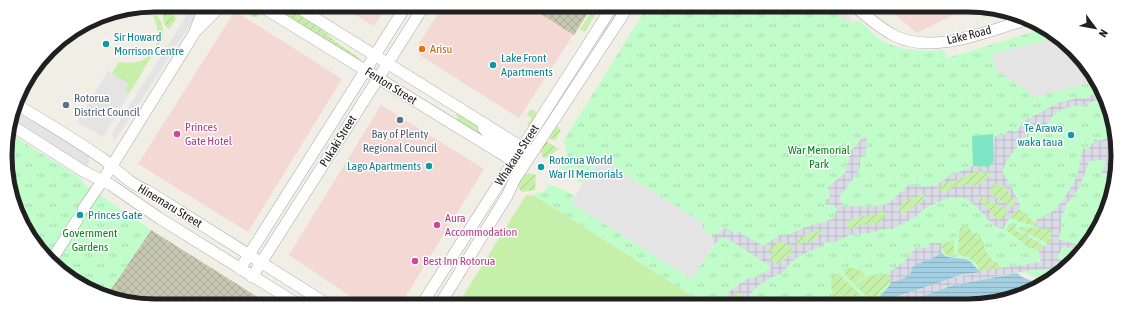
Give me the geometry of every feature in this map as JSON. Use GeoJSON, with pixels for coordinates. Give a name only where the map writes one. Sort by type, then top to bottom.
{"type":"FeatureCollection","features":[{"type":"Feature","properties":{"kind":"street"},"geometry":{"type":"LineString","coordinates":[[83,209],[112,166],[195,32],[202,12]]}},
{"type":"Feature","properties":{"kind":"street"},"geometry":{"type":"LineString","coordinates":[[195,32],[215,12]]}},
{"type":"Feature","properties":{"kind":"street","name":"Fenton Street"},"geometry":{"type":"LineString","coordinates":[[270,12],[377,78],[528,159]]}},
{"type":"Feature","properties":{"kind":"street","name":"Fenton Street"},"geometry":{"type":"LineString","coordinates":[[304,12],[473,116],[518,154],[528,159]]}},
{"type":"Feature","properties":{"kind":"street","name":"Pukaki Street"},"geometry":{"type":"LineString","coordinates":[[240,269],[402,12]]}},
{"type":"Feature","properties":{"kind":"street","name":"Pukaki Street"},"geometry":{"type":"LineString","coordinates":[[252,277],[420,12]]}},
{"type":"Feature","properties":{"kind":"street","name":"Whakaue Street"},"geometry":{"type":"LineString","coordinates":[[425,299],[608,12]]}},
{"type":"Feature","properties":{"kind":"street","name":"Whakaue Street"},"geometry":{"type":"LineString","coordinates":[[443,299],[507,196],[515,179],[625,12]]}},
{"type":"Feature","properties":{"kind":"street","name":"Lake Road"},"geometry":{"type":"LineString","coordinates":[[862,12],[895,36],[911,41],[928,43],[945,42],[972,36],[1019,22]]}},
{"type":"Feature","properties":{"kind":"street","name":"Hinemaru Street"},"geometry":{"type":"LineString","coordinates":[[21,107],[103,158],[127,180],[141,189],[148,191],[319,299]]}},
{"type":"Feature","properties":{"kind":"street","name":"Hinemaru Street"},"geometry":{"type":"LineString","coordinates":[[15,128],[83,171],[103,180],[288,299]]}},
{"type":"Feature","properties":{"kind":"street"},"geometry":{"type":"LineString","coordinates":[[54,257],[76,220]]}},
{"type":"Feature","properties":{"kind":"shaded area"},"geometry":{"type":"Polygon","coordinates":[[[189,12],[197,14],[114,142],[112,133],[189,12]]]}},
{"type":"Feature","properties":{"kind":"shaded area"},"geometry":{"type":"Polygon","coordinates":[[[234,12],[342,79],[248,232],[138,164],[234,12]]]}},
{"type":"Feature","properties":{"kind":"shaded area"},"geometry":{"type":"Polygon","coordinates":[[[351,12],[383,12],[374,26],[351,12]]]}},
{"type":"Feature","properties":{"kind":"shaded area"},"geometry":{"type":"Polygon","coordinates":[[[439,12],[588,12],[519,118],[421,56],[417,49],[439,12]]]}},
{"type":"Feature","properties":{"kind":"shaded area"},"geometry":{"type":"Polygon","coordinates":[[[538,12],[588,12],[574,35],[538,12]]]}},
{"type":"Feature","properties":{"kind":"shaded area"},"geometry":{"type":"Polygon","coordinates":[[[614,12],[622,12],[606,36],[599,36],[614,12]]]}},
{"type":"Feature","properties":{"kind":"shaded area"},"geometry":{"type":"Polygon","coordinates":[[[834,12],[844,12],[853,20],[846,21],[834,12]]]}},
{"type":"Feature","properties":{"kind":"shaded area"},"geometry":{"type":"Polygon","coordinates":[[[892,12],[959,12],[917,33],[892,12]]]}},
{"type":"Feature","properties":{"kind":"shaded area"},"geometry":{"type":"Polygon","coordinates":[[[1051,39],[1069,54],[1091,83],[1032,98],[1028,91],[996,70],[992,54],[1051,39]]]}},
{"type":"Feature","properties":{"kind":"shaded area"},"geometry":{"type":"Polygon","coordinates":[[[108,71],[129,84],[125,90],[129,94],[103,137],[77,122],[108,71]]]}},
{"type":"Feature","properties":{"kind":"shaded area"},"geometry":{"type":"Polygon","coordinates":[[[1096,93],[1099,99],[1081,106],[1073,106],[1062,109],[1052,116],[1044,130],[1037,128],[1030,130],[1007,160],[1003,173],[1020,205],[1019,209],[1013,213],[1003,229],[994,226],[976,206],[965,198],[950,197],[925,208],[917,216],[892,229],[889,228],[869,233],[850,235],[833,243],[824,243],[820,247],[809,251],[792,261],[782,273],[772,277],[756,287],[747,299],[742,299],[743,297],[739,292],[736,293],[732,299],[725,299],[731,290],[749,278],[760,276],[772,267],[725,237],[714,244],[712,236],[726,228],[735,234],[737,231],[763,246],[780,235],[785,236],[811,225],[825,222],[834,218],[837,209],[834,205],[825,204],[825,200],[831,198],[828,187],[845,173],[851,151],[863,137],[867,137],[866,156],[860,157],[859,171],[839,197],[844,207],[867,207],[888,204],[910,184],[925,187],[936,185],[950,176],[953,172],[957,173],[973,166],[989,167],[994,161],[994,137],[1005,135],[1008,130],[1016,132],[1024,121],[1060,102],[1081,97],[1083,99],[1096,93]],[[976,171],[953,182],[943,184],[939,190],[947,191],[954,187],[969,184],[973,186],[977,185],[985,181],[991,173],[976,171]],[[998,183],[992,186],[989,193],[1012,207],[1015,204],[1005,187],[998,183]],[[924,194],[905,201],[899,208],[902,214],[919,204],[924,200],[926,195],[924,194]],[[979,196],[977,198],[997,220],[1001,220],[1006,215],[1008,210],[1006,208],[979,196]],[[880,212],[869,216],[855,217],[849,221],[847,227],[851,229],[857,228],[860,225],[865,224],[867,226],[880,223],[886,215],[884,212],[880,212]],[[819,229],[803,236],[795,243],[799,245],[806,242],[810,243],[815,240],[822,229],[819,229]],[[781,241],[768,249],[773,253],[769,258],[777,264],[791,254],[791,246],[781,241]]]}},
{"type":"Feature","properties":{"kind":"shaded area"},"geometry":{"type":"Polygon","coordinates":[[[381,105],[484,169],[404,299],[355,299],[289,255],[381,105]]]}},
{"type":"Feature","properties":{"kind":"shaded area"},"geometry":{"type":"Polygon","coordinates":[[[19,112],[89,156],[88,167],[83,166],[16,123],[19,112]]]}},
{"type":"Feature","properties":{"kind":"shaded area"},"geometry":{"type":"Polygon","coordinates":[[[1095,139],[1099,141],[1110,139],[1110,175],[1101,172],[1107,162],[1103,160],[1089,161],[1080,186],[1067,203],[1061,218],[1061,231],[1058,239],[1079,245],[1076,248],[1063,247],[1057,257],[1059,260],[1066,260],[1055,269],[1032,270],[954,285],[914,299],[892,299],[957,277],[986,270],[1041,262],[1039,252],[1044,246],[1051,243],[1052,238],[1051,229],[1038,228],[1036,223],[1037,218],[1047,216],[1061,204],[1077,177],[1082,151],[1084,148],[1088,150],[1095,139]]]}},
{"type":"Feature","properties":{"kind":"shaded area"},"geometry":{"type":"Polygon","coordinates":[[[602,160],[703,223],[701,228],[711,235],[714,244],[692,279],[571,203],[586,178],[602,160]]]}},
{"type":"Feature","properties":{"kind":"shaded area"},"geometry":{"type":"Polygon","coordinates":[[[151,230],[261,299],[146,299],[110,291],[151,230]]]}},
{"type":"Feature","properties":{"kind":"shaded area"},"geometry":{"type":"Polygon","coordinates":[[[930,243],[940,243],[942,249],[941,252],[935,257],[917,263],[913,266],[910,274],[905,278],[893,282],[891,281],[889,274],[892,270],[904,262],[916,248],[927,248],[930,243]]]}},
{"type":"Feature","properties":{"kind":"green space"},"geometry":{"type":"Polygon","coordinates":[[[245,12],[261,12],[257,17],[245,12]]]}},
{"type":"Feature","properties":{"kind":"green space"},"geometry":{"type":"Polygon","coordinates":[[[281,12],[296,12],[322,29],[336,42],[354,54],[359,58],[360,62],[281,12]]]}},
{"type":"Feature","properties":{"kind":"green space"},"geometry":{"type":"Polygon","coordinates":[[[591,12],[597,12],[585,32],[580,29],[591,12]]]}},
{"type":"Feature","properties":{"kind":"green space","name":"War Memorial Park"},"geometry":{"type":"Polygon","coordinates":[[[644,12],[834,12],[846,21],[860,21],[876,36],[889,44],[912,50],[944,50],[947,58],[1039,31],[1069,54],[1092,84],[1106,118],[1111,146],[1111,165],[1106,193],[1092,227],[1069,257],[1041,279],[1025,272],[983,278],[975,266],[968,260],[944,255],[941,252],[942,249],[929,246],[927,248],[916,248],[904,262],[892,270],[889,274],[891,281],[886,289],[884,299],[690,299],[691,296],[688,293],[535,196],[536,193],[544,192],[549,184],[575,196],[571,203],[692,279],[714,244],[711,235],[700,228],[703,223],[602,160],[583,184],[573,178],[560,167],[567,155],[564,140],[644,12]]]}},
{"type":"Feature","properties":{"kind":"green space"},"geometry":{"type":"Polygon","coordinates":[[[979,12],[994,15],[983,17],[979,12]]]}},
{"type":"Feature","properties":{"kind":"green space"},"geometry":{"type":"Polygon","coordinates":[[[168,13],[174,15],[176,19],[169,29],[167,28],[163,18],[164,14],[168,13]]]}},
{"type":"Feature","properties":{"kind":"green space"},"geometry":{"type":"Polygon","coordinates":[[[157,15],[162,23],[163,37],[129,94],[125,90],[128,84],[112,73],[119,62],[130,63],[139,61],[147,57],[153,51],[157,44],[158,35],[157,26],[153,16],[157,15]]]}},
{"type":"Feature","properties":{"kind":"green space"},"geometry":{"type":"Polygon","coordinates":[[[530,109],[535,111],[537,118],[532,128],[527,125],[532,118],[527,115],[530,109]]]}},
{"type":"Feature","properties":{"kind":"green space"},"geometry":{"type":"Polygon","coordinates":[[[456,112],[476,125],[479,130],[476,135],[458,123],[456,112]]]}},
{"type":"Feature","properties":{"kind":"green space"},"geometry":{"type":"Polygon","coordinates":[[[556,124],[561,131],[555,141],[548,137],[556,124]]]}},
{"type":"Feature","properties":{"kind":"green space"},"geometry":{"type":"Polygon","coordinates":[[[993,134],[994,162],[989,167],[973,166],[972,136],[993,134]]]}},
{"type":"Feature","properties":{"kind":"green space","name":"Government Gardens"},"geometry":{"type":"Polygon","coordinates":[[[13,136],[82,179],[84,184],[151,230],[110,291],[76,275],[54,257],[36,235],[27,219],[17,193],[13,174],[12,146],[13,136]]]}},
{"type":"Feature","properties":{"kind":"green space"},"geometry":{"type":"Polygon","coordinates":[[[544,140],[559,149],[546,158],[542,156],[541,152],[544,140]]]}},
{"type":"Feature","properties":{"kind":"green space"},"geometry":{"type":"Polygon","coordinates":[[[976,171],[991,173],[984,181],[973,186],[968,184],[947,190],[939,190],[943,184],[953,182],[976,171]]]}},
{"type":"Feature","properties":{"kind":"green space"},"geometry":{"type":"Polygon","coordinates":[[[528,173],[536,175],[535,190],[522,192],[518,185],[521,179],[528,173]]]}},
{"type":"Feature","properties":{"kind":"green space"},"geometry":{"type":"Polygon","coordinates":[[[998,183],[1006,189],[1012,198],[1015,204],[1012,208],[989,193],[992,186],[998,183]]]}},
{"type":"Feature","properties":{"kind":"green space"},"geometry":{"type":"Polygon","coordinates":[[[924,194],[926,195],[922,201],[902,214],[900,212],[899,208],[905,201],[924,194]]]}},
{"type":"Feature","properties":{"kind":"green space"},"geometry":{"type":"Polygon","coordinates":[[[526,195],[535,196],[691,296],[690,299],[461,299],[526,195]]]}},
{"type":"Feature","properties":{"kind":"green space"},"geometry":{"type":"Polygon","coordinates":[[[979,196],[1006,208],[1008,210],[1006,215],[1001,220],[997,220],[976,198],[979,196]]]}},
{"type":"Feature","properties":{"kind":"green space"},"geometry":{"type":"Polygon","coordinates":[[[1019,209],[1037,225],[1026,224],[1010,218],[1013,213],[1019,209]]]}},
{"type":"Feature","properties":{"kind":"green space"},"geometry":{"type":"Polygon","coordinates":[[[884,212],[886,215],[880,223],[851,229],[847,227],[849,221],[853,219],[884,212]]]}},
{"type":"Feature","properties":{"kind":"green space"},"geometry":{"type":"Polygon","coordinates":[[[1009,225],[1043,246],[1039,251],[1028,248],[1006,230],[1007,226],[1009,225]]]}},
{"type":"Feature","properties":{"kind":"green space"},"geometry":{"type":"Polygon","coordinates":[[[962,227],[970,228],[972,233],[977,233],[984,243],[985,249],[992,260],[998,263],[1001,268],[980,272],[976,262],[973,262],[968,257],[958,255],[959,231],[962,227]]]}},
{"type":"Feature","properties":{"kind":"green space"},"geometry":{"type":"Polygon","coordinates":[[[1020,227],[1051,229],[1051,243],[1048,244],[1022,231],[1019,229],[1020,227]]]}},
{"type":"Feature","properties":{"kind":"green space"},"geometry":{"type":"Polygon","coordinates":[[[822,229],[820,233],[810,243],[806,242],[799,245],[795,243],[803,236],[822,229]]]}},
{"type":"Feature","properties":{"kind":"green space"},"geometry":{"type":"Polygon","coordinates":[[[954,239],[954,256],[946,255],[941,245],[954,239]]]}},
{"type":"Feature","properties":{"kind":"green space"},"geometry":{"type":"Polygon","coordinates":[[[781,241],[792,246],[791,254],[777,264],[769,258],[767,249],[781,241]]]}},
{"type":"Feature","properties":{"kind":"green space"},"geometry":{"type":"Polygon","coordinates":[[[846,268],[854,268],[863,272],[864,276],[854,284],[843,273],[846,268]]]}},
{"type":"Feature","properties":{"kind":"green space"},"geometry":{"type":"Polygon","coordinates":[[[833,274],[839,274],[864,299],[834,299],[831,286],[833,274]]]}},
{"type":"Feature","properties":{"kind":"green space"},"geometry":{"type":"Polygon","coordinates":[[[889,274],[891,279],[879,293],[880,299],[870,299],[855,285],[869,275],[889,274]]]}},
{"type":"Feature","properties":{"kind":"green space"},"geometry":{"type":"Polygon","coordinates":[[[739,292],[743,297],[742,299],[732,299],[736,293],[739,292]]]}},
{"type":"Feature","properties":{"kind":"water"},"geometry":{"type":"Polygon","coordinates":[[[941,252],[946,256],[968,260],[980,272],[961,275],[890,299],[883,299],[881,295],[889,286],[891,281],[893,282],[905,278],[910,274],[913,266],[917,263],[935,257],[941,252]]]}},
{"type":"Feature","properties":{"kind":"water"},"geometry":{"type":"Polygon","coordinates":[[[1017,273],[1022,277],[1035,282],[1005,294],[986,298],[914,299],[954,285],[1017,273]]]}},
{"type":"Feature","properties":{"kind":"place","name":"Sir Howard Morrison Centre"},"geometry":{"type":"Point","coordinates":[106,44]}},
{"type":"Feature","properties":{"kind":"place","name":"Arisu"},"geometry":{"type":"Point","coordinates":[422,49]}},
{"type":"Feature","properties":{"kind":"place","name":"Lake Front Apartments"},"geometry":{"type":"Point","coordinates":[493,65]}},
{"type":"Feature","properties":{"kind":"place","name":"Rotorua District Council"},"geometry":{"type":"Point","coordinates":[66,105]}},
{"type":"Feature","properties":{"kind":"place","name":"Bay of Plenty Regional Council"},"geometry":{"type":"Point","coordinates":[400,120]}},
{"type":"Feature","properties":{"kind":"place","name":"Princes Gate Hotel"},"geometry":{"type":"Point","coordinates":[177,134]}},
{"type":"Feature","properties":{"kind":"place","name":"Te Arawa waka taua"},"geometry":{"type":"Point","coordinates":[1071,135]}},
{"type":"Feature","properties":{"kind":"place","name":"Lago Apartments"},"geometry":{"type":"Point","coordinates":[429,166]}},
{"type":"Feature","properties":{"kind":"place","name":"Rotorua World War II Memorials"},"geometry":{"type":"Point","coordinates":[541,167]}},
{"type":"Feature","properties":{"kind":"place","name":"Princes Gate"},"geometry":{"type":"Point","coordinates":[80,215]}},
{"type":"Feature","properties":{"kind":"place","name":"Aura Accommodation"},"geometry":{"type":"Point","coordinates":[437,225]}},
{"type":"Feature","properties":{"kind":"place","name":"Best Inn Rotorua"},"geometry":{"type":"Point","coordinates":[415,261]}}]}
